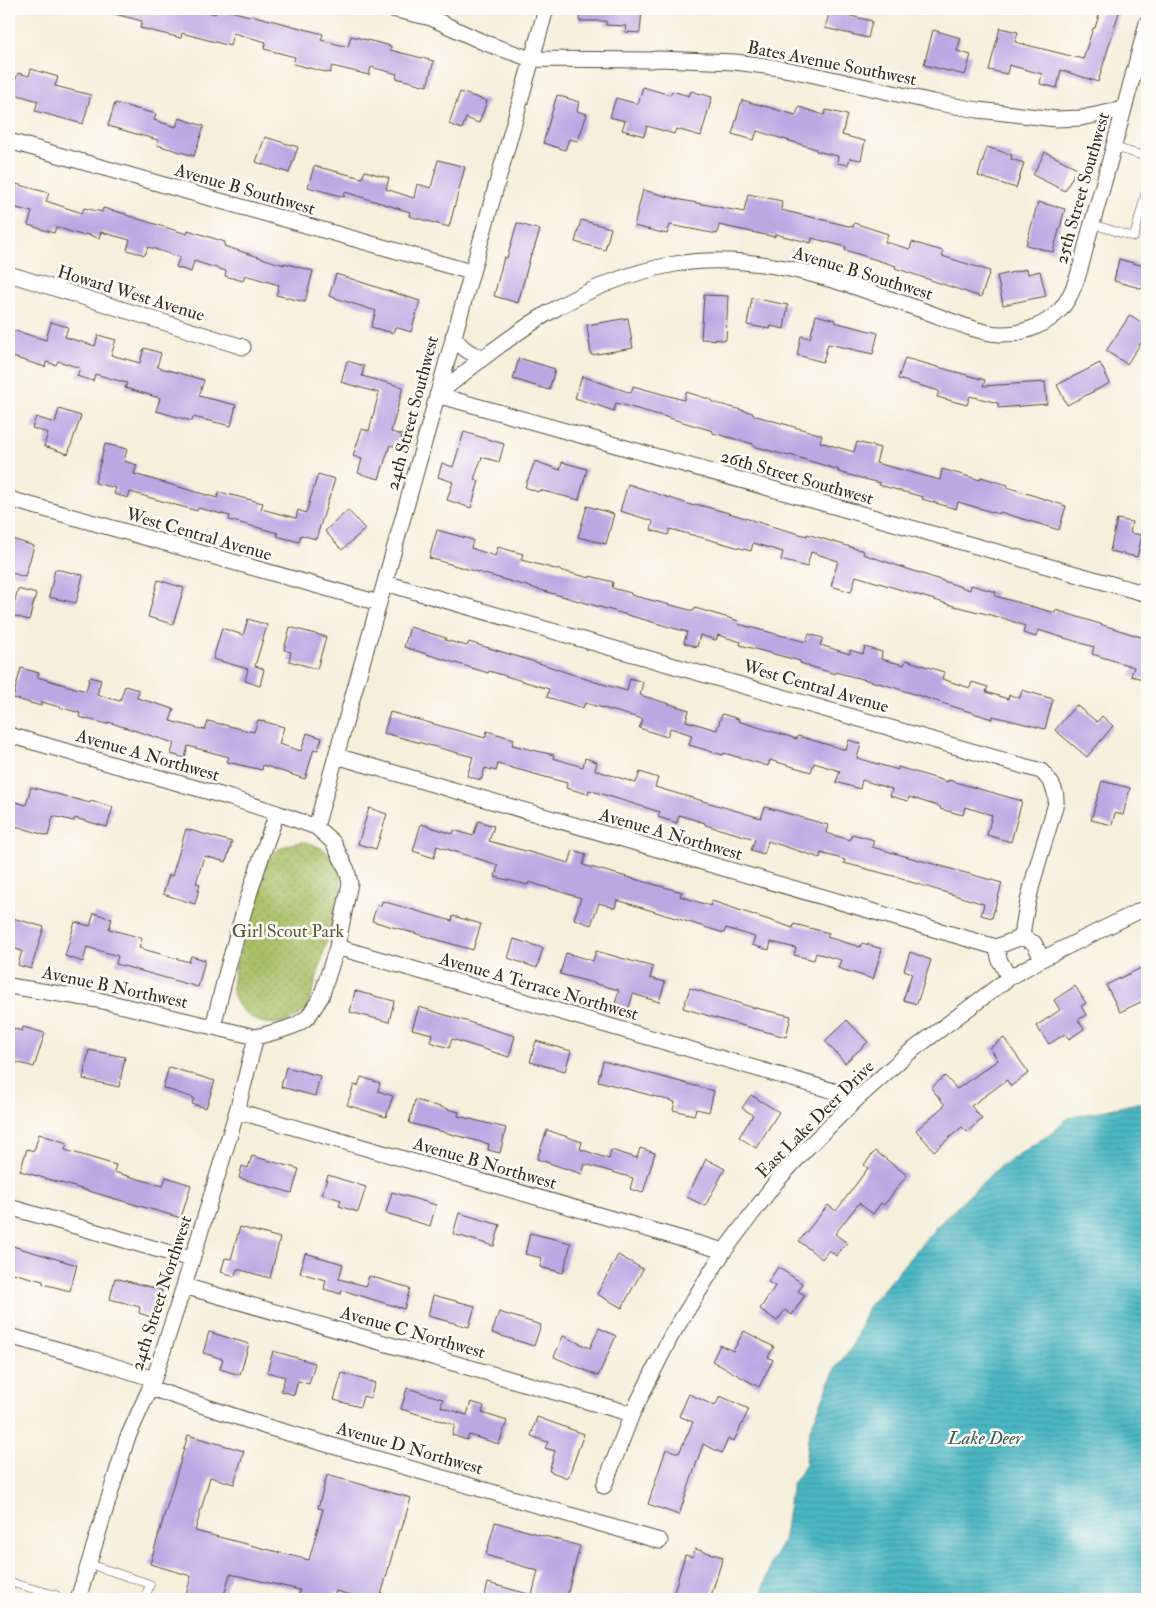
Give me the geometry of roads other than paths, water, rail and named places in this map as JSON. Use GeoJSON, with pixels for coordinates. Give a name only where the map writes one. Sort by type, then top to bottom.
{"type":"FeatureCollection","features":[{"type":"Feature","properties":{"kind":"street","name":"Bates Avenue Southwest"},"geometry":{"type":"LineString","coordinates":[[392,9],[431,18],[485,43],[531,59],[658,59],[735,62],[805,73],[948,104],[1056,119],[1081,118],[1124,109]]}},
{"type":"Feature","properties":{"kind":"street","name":"24th Street Southwest"},"geometry":{"type":"LineString","coordinates":[[316,827],[546,9]]}},
{"type":"Feature","properties":{"kind":"street","name":"25th Street Southwest"},"geometry":{"type":"LineString","coordinates":[[1014,333],[1036,327],[1050,318],[1059,311],[1073,290],[1147,23]]}},
{"type":"Feature","properties":{"kind":"street","name":"Avenue B Southwest"},"geometry":{"type":"LineString","coordinates":[[9,141],[471,272]]}},
{"type":"Feature","properties":{"kind":"street","name":"Avenue B Southwest"},"geometry":{"type":"LineString","coordinates":[[437,395],[484,356],[526,325],[552,309],[600,285],[624,276],[676,264],[714,261],[762,264],[820,276],[974,328],[997,334],[1014,333]]}},
{"type":"Feature","properties":{"kind":"street","name":"Howard West Avenue"},"geometry":{"type":"LineString","coordinates":[[9,274],[243,347]]}},
{"type":"Feature","properties":{"kind":"street"},"geometry":{"type":"LineString","coordinates":[[453,336],[462,348],[484,356]]}},
{"type":"Feature","properties":{"kind":"street","name":"26th Street Southwest"},"geometry":{"type":"LineString","coordinates":[[437,395],[1147,594]]}},
{"type":"Feature","properties":{"kind":"street","name":"West Central Avenue"},"geometry":{"type":"LineString","coordinates":[[9,498],[379,604]]}},
{"type":"Feature","properties":{"kind":"street","name":"West Central Avenue"},"geometry":{"type":"LineString","coordinates":[[385,583],[1041,771],[1050,780],[1056,797],[1056,803],[1030,896],[1022,937]]}},
{"type":"Feature","properties":{"kind":"street","name":"Avenue A Northwest"},"geometry":{"type":"LineString","coordinates":[[9,735],[231,798],[277,813]]}},
{"type":"Feature","properties":{"kind":"street","name":"Avenue A Northwest"},"geometry":{"type":"LineString","coordinates":[[336,756],[996,947]]}},
{"type":"Feature","properties":{"kind":"street"},"geometry":{"type":"LineString","coordinates":[[277,813],[316,827],[334,842],[347,870],[350,883],[337,947],[321,997],[308,1017],[282,1030],[256,1037],[213,1027],[226,972],[256,868],[277,813]]}},
{"type":"Feature","properties":{"kind":"street","name":"East Lake Deer Drive"},"geometry":{"type":"LineString","coordinates":[[604,1486],[632,1414],[671,1336],[724,1251],[776,1182],[807,1148],[858,1098],[925,1040],[1009,978],[1042,959],[1147,907]]}},
{"type":"Feature","properties":{"kind":"street"},"geometry":{"type":"LineString","coordinates":[[1009,978],[1000,961],[996,947],[1022,937],[1034,943],[1042,959]]}},
{"type":"Feature","properties":{"kind":"street","name":"Avenue A Terrace Northwest"},"geometry":{"type":"LineString","coordinates":[[337,947],[858,1098]]}},
{"type":"Feature","properties":{"kind":"street","name":"Avenue B Northwest"},"geometry":{"type":"LineString","coordinates":[[9,986],[98,1000],[213,1027]]}},
{"type":"Feature","properties":{"kind":"street","name":"24th Street Northwest"},"geometry":{"type":"LineString","coordinates":[[78,1599],[128,1439],[152,1384],[184,1286],[237,1111],[256,1037]]}},
{"type":"Feature","properties":{"kind":"street","name":"Avenue B Northwest"},"geometry":{"type":"LineString","coordinates":[[237,1111],[724,1251]]}},
{"type":"Feature","properties":{"kind":"street"},"geometry":{"type":"LineString","coordinates":[[9,1207],[191,1259]]}},
{"type":"Feature","properties":{"kind":"street","name":"Avenue C Northwest"},"geometry":{"type":"LineString","coordinates":[[184,1286],[632,1414]]}},
{"type":"Feature","properties":{"kind":"street","name":"Avenue D Northwest"},"geometry":{"type":"LineString","coordinates":[[9,1336],[92,1359],[152,1384],[264,1426],[660,1541]]}},
{"type":"Feature","properties":{"kind":"lane"},"geometry":{"type":"LineString","coordinates":[[1114,147],[1147,157]]}},
{"type":"Feature","properties":{"kind":"lane"},"geometry":{"type":"LineString","coordinates":[[1092,224],[1134,237],[1147,188]]}},
{"type":"Feature","properties":{"kind":"lane"},"geometry":{"type":"LineString","coordinates":[[89,1564],[150,1584],[145,1599]]}},
{"type":"Feature","properties":{"kind":"lane"},"geometry":{"type":"LineString","coordinates":[[9,1582],[56,1595],[59,1599]]}},
{"type":"Feature","properties":{"kind":"water","name":"Lake Deer"},"geometry":{"type":"Polygon","coordinates":[[[1138,1103],[1147,1104],[1147,1599],[760,1599],[771,1563],[783,1542],[792,1484],[807,1463],[805,1461],[809,1432],[836,1367],[852,1347],[868,1307],[937,1226],[999,1167],[1052,1133],[1068,1118],[1138,1103]]]}},
{"type":"Feature","properties":{"kind":"park label","name":"Girl Scout Park"},"geometry":{"type":"Point","coordinates":[288,931]}}]}
